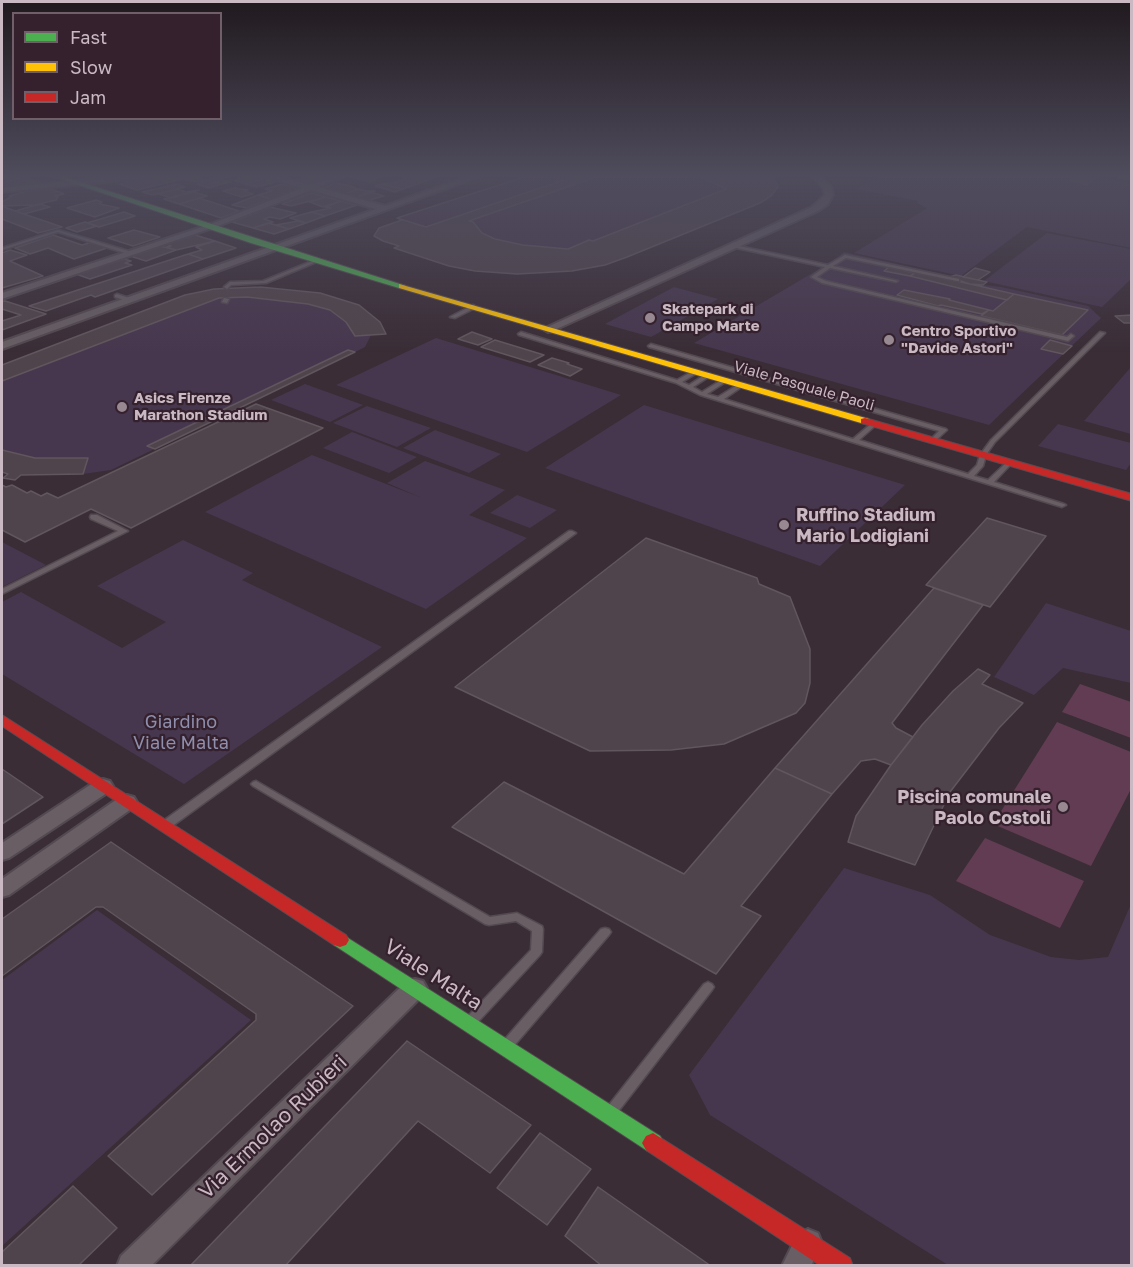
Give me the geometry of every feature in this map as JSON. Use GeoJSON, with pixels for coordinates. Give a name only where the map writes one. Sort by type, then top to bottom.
{"type":"FeatureCollection","features":[{"type":"Feature","properties":{"kind":"street"},"geometry":{"type":"LineString","coordinates":[[2,296],[185,234]]}},
{"type":"Feature","properties":{"kind":"street","name":"Viale Pasquale Paoli"},"geometry":{"type":"LineString","coordinates":[[237,234],[269,246],[542,328],[1131,498]]}},
{"type":"Feature","properties":{"kind":"street"},"geometry":{"type":"LineString","coordinates":[[4,340],[130,300],[299,234]]}},
{"type":"Feature","properties":{"kind":"street"},"geometry":{"type":"LineString","coordinates":[[4,340],[117,296],[305,234]]}},
{"type":"Feature","properties":{"kind":"street"},"geometry":{"type":"LineString","coordinates":[[542,328],[760,234]]}},
{"type":"Feature","properties":{"kind":"street","name":"Viale Malta"},"geometry":{"type":"LineString","coordinates":[[2,720],[609,1114],[802,1255],[842,1266]]}},
{"type":"Feature","properties":{"kind":"street"},"geometry":{"type":"LineString","coordinates":[[2,853],[103,786]]}},
{"type":"Feature","properties":{"kind":"street"},"geometry":{"type":"LineString","coordinates":[[2,889],[127,802]]}},
{"type":"Feature","properties":{"kind":"street","name":"Via Ermolao Rubieri"},"geometry":{"type":"LineString","coordinates":[[131,1266],[415,988]]}},
{"type":"Feature","properties":{"kind":"lane"},"geometry":{"type":"LineString","coordinates":[[2,249],[48,234]]}},
{"type":"Feature","properties":{"kind":"lane"},"geometry":{"type":"LineString","coordinates":[[68,234],[129,253]]}},
{"type":"Feature","properties":{"kind":"lane"},"geometry":{"type":"LineString","coordinates":[[734,246],[896,280]]}},
{"type":"Feature","properties":{"kind":"lane"},"geometry":{"type":"LineString","coordinates":[[957,280],[845,256],[814,275],[814,279],[1068,339],[1071,336]]}},
{"type":"Feature","properties":{"kind":"lane"},"geometry":{"type":"LineString","coordinates":[[227,287],[230,284],[264,282],[319,260]]}},
{"type":"Feature","properties":{"kind":"lane"},"geometry":{"type":"LineString","coordinates":[[117,296],[130,300]]}},
{"type":"Feature","properties":{"kind":"lane"},"geometry":{"type":"LineString","coordinates":[[453,317],[471,307]]}},
{"type":"Feature","properties":{"kind":"lane"},"geometry":{"type":"LineString","coordinates":[[542,328],[521,334],[678,382],[702,394],[1062,505]]}},
{"type":"Feature","properties":{"kind":"lane"},"geometry":{"type":"LineString","coordinates":[[969,477],[980,466],[983,455],[993,441],[1102,333]]}},
{"type":"Feature","properties":{"kind":"lane"},"geometry":{"type":"LineString","coordinates":[[575,351],[591,342]]}},
{"type":"Feature","properties":{"kind":"lane"},"geometry":{"type":"LineString","coordinates":[[651,346],[944,430],[932,441]]}},
{"type":"Feature","properties":{"kind":"lane"},"geometry":{"type":"LineString","coordinates":[[662,377],[678,367]]}},
{"type":"Feature","properties":{"kind":"lane"},"geometry":{"type":"LineString","coordinates":[[678,382],[701,374]]}},
{"type":"Feature","properties":{"kind":"lane"},"geometry":{"type":"LineString","coordinates":[[688,388],[701,374]]}},
{"type":"Feature","properties":{"kind":"lane"},"geometry":{"type":"LineString","coordinates":[[702,394],[725,381]]}},
{"type":"Feature","properties":{"kind":"lane"},"geometry":{"type":"LineString","coordinates":[[719,399],[741,385]]}},
{"type":"Feature","properties":{"kind":"lane"},"geometry":{"type":"LineString","coordinates":[[854,441],[874,424]]}},
{"type":"Feature","properties":{"kind":"lane"},"geometry":{"type":"LineString","coordinates":[[989,483],[1009,463]]}},
{"type":"Feature","properties":{"kind":"lane"},"geometry":{"type":"LineString","coordinates":[[2,592],[124,531],[94,517]]}},
{"type":"Feature","properties":{"kind":"lane"},"geometry":{"type":"LineString","coordinates":[[164,826],[572,533]]}},
{"type":"Feature","properties":{"kind":"lane"},"geometry":{"type":"LineString","coordinates":[[256,783],[489,921],[517,917],[538,929],[536,952],[469,1023]]}},
{"type":"Feature","properties":{"kind":"lane"},"geometry":{"type":"LineString","coordinates":[[505,1047],[604,932]]}},
{"type":"Feature","properties":{"kind":"lane"},"geometry":{"type":"LineString","coordinates":[[609,1114],[708,987]]}},
{"type":"Feature","properties":{"kind":"green space"},"geometry":{"type":"Polygon","coordinates":[[[376,234],[683,234],[605,265],[572,271],[517,274],[475,271],[449,266],[394,248],[398,246],[375,236],[376,234]]]}},
{"type":"Feature","properties":{"kind":"green space"},"geometry":{"type":"Polygon","coordinates":[[[885,234],[1017,234],[961,276],[854,253],[885,234]]]}},
{"type":"Feature","properties":{"kind":"green space"},"geometry":{"type":"Polygon","coordinates":[[[1046,234],[1131,249],[1131,279],[1102,307],[984,281],[1046,234]]]}},
{"type":"Feature","properties":{"kind":"green space"},"geometry":{"type":"Polygon","coordinates":[[[1062,234],[1131,234],[1131,248],[1062,234]]]}},
{"type":"Feature","properties":{"kind":"green space","name":"Centro Sportivo \"Davide Astori\""},"geometry":{"type":"Polygon","coordinates":[[[844,252],[951,276],[962,280],[960,282],[1001,287],[1088,306],[1101,318],[989,425],[694,343],[821,268],[818,265],[831,262],[844,252]]]}},
{"type":"Feature","properties":{"kind":"green space","name":"Asics Firenze Marathon Stadium"},"geometry":{"type":"Polygon","coordinates":[[[260,287],[320,293],[359,305],[380,322],[386,334],[371,335],[365,347],[111,470],[83,474],[21,475],[15,480],[3,478],[8,474],[2,472],[2,365],[185,295],[214,289],[260,287]]]}},
{"type":"Feature","properties":{"kind":"green space","name":"Skatepark di Campo Marte"},"geometry":{"type":"Polygon","coordinates":[[[674,287],[718,299],[651,337],[605,324],[674,287]]]}},
{"type":"Feature","properties":{"kind":"green space"},"geometry":{"type":"Polygon","coordinates":[[[436,338],[621,395],[527,452],[336,385],[436,338]]]}},
{"type":"Feature","properties":{"kind":"green space"},"geometry":{"type":"Polygon","coordinates":[[[1131,367],[1131,434],[1084,421],[1131,367]]]}},
{"type":"Feature","properties":{"kind":"green space"},"geometry":{"type":"Polygon","coordinates":[[[305,384],[363,405],[330,422],[271,400],[305,384]]]}},
{"type":"Feature","properties":{"kind":"green space","name":"Ruffino Stadium Mario Lodigiani"},"geometry":{"type":"Polygon","coordinates":[[[644,405],[905,485],[820,566],[545,468],[644,405]]]}},
{"type":"Feature","properties":{"kind":"green space"},"geometry":{"type":"Polygon","coordinates":[[[367,406],[431,428],[397,447],[333,423],[367,406]]]}},
{"type":"Feature","properties":{"kind":"green space"},"geometry":{"type":"Polygon","coordinates":[[[1058,424],[1131,443],[1131,463],[1126,470],[1038,446],[1058,424]]]}},
{"type":"Feature","properties":{"kind":"green space"},"geometry":{"type":"Polygon","coordinates":[[[435,430],[501,454],[469,473],[403,448],[435,430]]]}},
{"type":"Feature","properties":{"kind":"green space"},"geometry":{"type":"Polygon","coordinates":[[[352,432],[417,457],[389,473],[323,448],[352,432]]]}},
{"type":"Feature","properties":{"kind":"green space"},"geometry":{"type":"Polygon","coordinates":[[[312,455],[422,498],[387,483],[425,461],[505,490],[469,515],[527,538],[426,609],[205,512],[312,455]]]}},
{"type":"Feature","properties":{"kind":"green space"},"geometry":{"type":"Polygon","coordinates":[[[517,495],[557,510],[530,528],[490,513],[517,495]]]}},
{"type":"Feature","properties":{"kind":"green space","name":"Giardino Viale Malta"},"geometry":{"type":"Polygon","coordinates":[[[183,540],[253,573],[242,580],[382,647],[184,784],[2,674],[2,602],[21,592],[122,648],[166,622],[97,586],[183,540]]]}},
{"type":"Feature","properties":{"kind":"green space"},"geometry":{"type":"Polygon","coordinates":[[[2,542],[46,565],[2,587],[2,542]]]}},
{"type":"Feature","properties":{"kind":"green space"},"geometry":{"type":"Polygon","coordinates":[[[1046,603],[1131,631],[1131,683],[1063,668],[1034,695],[994,677],[1046,603]]]}},
{"type":"Feature","properties":{"kind":"green space"},"geometry":{"type":"Polygon","coordinates":[[[844,868],[930,895],[990,935],[1051,957],[1079,960],[1108,957],[1131,904],[1131,1265],[948,1265],[710,1115],[689,1075],[844,868]]]}},
{"type":"Feature","properties":{"kind":"green space"},"geometry":{"type":"Polygon","coordinates":[[[97,910],[251,1020],[2,1246],[2,980],[97,910]]]}},
{"type":"Feature","properties":{"kind":"shaded area"},"geometry":{"type":"Polygon","coordinates":[[[1080,684],[1131,702],[1131,738],[1062,712],[1080,684]]]}},
{"type":"Feature","properties":{"kind":"shaded area","name":"Piscina comunale Paolo Costoli"},"geometry":{"type":"Polygon","coordinates":[[[1057,722],[1131,752],[1131,789],[1091,866],[993,824],[1057,722]]]}},
{"type":"Feature","properties":{"kind":"shaded area","name":"Piscina comunale Paolo Costoli"},"geometry":{"type":"Polygon","coordinates":[[[985,838],[1084,881],[1060,928],[956,881],[985,838]]]}},
{"type":"Feature","properties":{"kind":"building"},"geometry":{"type":"Polygon","coordinates":[[[121,234],[149,234],[160,237],[133,246],[108,238],[121,234]]]}},
{"type":"Feature","properties":{"kind":"building"},"geometry":{"type":"Polygon","coordinates":[[[375,234],[484,234],[495,239],[523,245],[568,249],[611,234],[683,234],[605,265],[572,271],[517,274],[475,271],[449,266],[394,248],[399,246],[374,236],[375,234]]]}},
{"type":"Feature","properties":{"kind":"building"},"geometry":{"type":"Polygon","coordinates":[[[53,235],[82,245],[92,242],[110,247],[74,259],[48,248],[30,254],[15,248],[53,235]]]}},
{"type":"Feature","properties":{"kind":"building"},"geometry":{"type":"Polygon","coordinates":[[[195,235],[215,241],[176,250],[166,247],[171,246],[166,244],[195,235]]]}},
{"type":"Feature","properties":{"kind":"building"},"geometry":{"type":"Polygon","coordinates":[[[215,241],[236,248],[203,259],[188,254],[202,250],[196,247],[215,241]]]}},
{"type":"Feature","properties":{"kind":"building"},"geometry":{"type":"Polygon","coordinates":[[[160,246],[176,250],[146,261],[130,256],[160,246]]]}},
{"type":"Feature","properties":{"kind":"building"},"geometry":{"type":"Polygon","coordinates":[[[10,250],[27,255],[10,261],[43,276],[2,288],[2,253],[10,250]]]}},
{"type":"Feature","properties":{"kind":"building"},"geometry":{"type":"Polygon","coordinates":[[[188,254],[203,259],[95,297],[91,295],[46,311],[29,306],[188,254]]]}},
{"type":"Feature","properties":{"kind":"building"},"geometry":{"type":"Polygon","coordinates":[[[124,259],[131,261],[125,263],[132,265],[90,279],[76,274],[124,259]]]}},
{"type":"Feature","properties":{"kind":"building"},"geometry":{"type":"Polygon","coordinates":[[[889,267],[915,273],[910,276],[884,271],[889,267]]]}},
{"type":"Feature","properties":{"kind":"building"},"geometry":{"type":"Polygon","coordinates":[[[975,268],[990,272],[978,280],[963,277],[975,268]]]}},
{"type":"Feature","properties":{"kind":"building"},"geometry":{"type":"Polygon","coordinates":[[[916,272],[1014,294],[1007,300],[910,276],[916,272]]]}},
{"type":"Feature","properties":{"kind":"building"},"geometry":{"type":"Polygon","coordinates":[[[956,275],[987,282],[983,285],[970,284],[949,277],[956,275]]]}},
{"type":"Feature","properties":{"kind":"building"},"geometry":{"type":"Polygon","coordinates":[[[260,287],[320,293],[359,305],[380,322],[386,334],[355,336],[346,322],[330,310],[308,304],[247,297],[219,298],[2,381],[2,365],[185,295],[214,289],[260,287]]]}},
{"type":"Feature","properties":{"kind":"building"},"geometry":{"type":"Polygon","coordinates":[[[904,290],[989,310],[982,314],[897,295],[904,290]]]}},
{"type":"Feature","properties":{"kind":"building"},"geometry":{"type":"Polygon","coordinates":[[[1014,294],[1088,310],[1062,335],[981,316],[989,310],[993,311],[1014,294]]]}},
{"type":"Feature","properties":{"kind":"building"},"geometry":{"type":"Polygon","coordinates":[[[2,300],[46,314],[2,330],[2,321],[21,315],[2,309],[2,300]]]}},
{"type":"Feature","properties":{"kind":"building"},"geometry":{"type":"Polygon","coordinates":[[[1132,315],[1132,323],[1124,323],[1115,316],[1132,315]]]}},
{"type":"Feature","properties":{"kind":"building"},"geometry":{"type":"Polygon","coordinates":[[[472,332],[492,339],[478,345],[458,339],[472,332]]]}},
{"type":"Feature","properties":{"kind":"building"},"geometry":{"type":"Polygon","coordinates":[[[495,340],[544,355],[530,362],[481,347],[495,340]]]}},
{"type":"Feature","properties":{"kind":"building"},"geometry":{"type":"Polygon","coordinates":[[[1050,340],[1072,346],[1063,354],[1041,349],[1050,340]]]}},
{"type":"Feature","properties":{"kind":"building"},"geometry":{"type":"Polygon","coordinates":[[[348,350],[355,352],[155,449],[147,446],[348,350]]]}},
{"type":"Feature","properties":{"kind":"building"},"geometry":{"type":"Polygon","coordinates":[[[552,358],[582,369],[570,376],[538,365],[552,358]]]}},
{"type":"Feature","properties":{"kind":"building"},"geometry":{"type":"Polygon","coordinates":[[[256,404],[323,428],[131,528],[91,509],[25,542],[2,530],[2,485],[6,487],[12,485],[27,493],[31,491],[41,496],[47,493],[58,498],[256,404]]]}},
{"type":"Feature","properties":{"kind":"building"},"geometry":{"type":"Polygon","coordinates":[[[2,450],[35,458],[88,458],[83,474],[21,475],[15,480],[3,478],[8,474],[2,472],[2,450]]]}},
{"type":"Feature","properties":{"kind":"building"},"geometry":{"type":"Polygon","coordinates":[[[987,518],[1046,536],[990,607],[926,585],[987,518]]]}},
{"type":"Feature","properties":{"kind":"building"},"geometry":{"type":"Polygon","coordinates":[[[646,538],[757,578],[759,584],[790,597],[810,649],[810,683],[805,703],[796,713],[724,744],[671,750],[590,751],[455,687],[646,538]]]}},
{"type":"Feature","properties":{"kind":"building"},"geometry":{"type":"Polygon","coordinates":[[[934,588],[983,605],[892,723],[896,728],[913,737],[891,765],[875,759],[861,761],[832,794],[775,768],[934,588]]]}},
{"type":"Feature","properties":{"kind":"building"},"geometry":{"type":"Polygon","coordinates":[[[978,669],[990,675],[982,684],[1023,703],[999,728],[950,792],[915,865],[848,842],[856,816],[891,765],[922,725],[953,691],[978,669]]]}},
{"type":"Feature","properties":{"kind":"building"},"geometry":{"type":"Polygon","coordinates":[[[775,768],[832,794],[741,906],[761,916],[716,974],[452,827],[504,782],[684,874],[775,768]]]}},
{"type":"Feature","properties":{"kind":"building"},"geometry":{"type":"Polygon","coordinates":[[[2,769],[43,797],[2,824],[2,769]]]}},
{"type":"Feature","properties":{"kind":"building"},"geometry":{"type":"Polygon","coordinates":[[[111,842],[353,1006],[152,1195],[108,1156],[256,1020],[256,1014],[103,907],[96,907],[2,976],[2,919],[111,842]]]}},
{"type":"Feature","properties":{"kind":"building"},"geometry":{"type":"Polygon","coordinates":[[[407,1041],[531,1125],[490,1173],[418,1121],[285,1266],[190,1266],[407,1041]]]}},
{"type":"Feature","properties":{"kind":"building"},"geometry":{"type":"Polygon","coordinates":[[[540,1133],[591,1169],[547,1225],[497,1188],[540,1133]]]}},
{"type":"Feature","properties":{"kind":"building"},"geometry":{"type":"Polygon","coordinates":[[[73,1186],[117,1228],[78,1266],[2,1266],[2,1252],[73,1186]]]}},
{"type":"Feature","properties":{"kind":"building"},"geometry":{"type":"Polygon","coordinates":[[[598,1187],[711,1266],[602,1266],[565,1236],[598,1187]]]}},
{"type":"Feature","properties":{"kind":"traffic: fast"},"geometry":{"type":"LineString","coordinates":[[233,234],[402,286]]}},
{"type":"Feature","properties":{"kind":"traffic: fast"},"geometry":{"type":"LineString","coordinates":[[340,940],[653,1143]]}},
{"type":"Feature","properties":{"kind":"traffic: slow"},"geometry":{"type":"LineString","coordinates":[[402,286],[865,421]]}},
{"type":"Feature","properties":{"kind":"traffic: jam"},"geometry":{"type":"LineString","coordinates":[[865,421],[1132,498]]}},
{"type":"Feature","properties":{"kind":"traffic: jam"},"geometry":{"type":"LineString","coordinates":[[2,720],[340,940]]}},
{"type":"Feature","properties":{"kind":"traffic: jam"},"geometry":{"type":"LineString","coordinates":[[653,1143],[842,1266]]}},
{"type":"Feature","properties":{"kind":"place","name":"Skatepark di Campo Marte"},"geometry":{"type":"Point","coordinates":[650,318]}},
{"type":"Feature","properties":{"kind":"place","name":"Centro Sportivo \"Davide Astori\""},"geometry":{"type":"Point","coordinates":[889,340]}},
{"type":"Feature","properties":{"kind":"place","name":"Asics Firenze Marathon Stadium"},"geometry":{"type":"Point","coordinates":[122,407]}},
{"type":"Feature","properties":{"kind":"place","name":"Ruffino Stadium Mario Lodigiani"},"geometry":{"type":"Point","coordinates":[784,525]}},
{"type":"Feature","properties":{"kind":"place","name":"Piscina comunale Paolo Costoli"},"geometry":{"type":"Point","coordinates":[1063,807]}}]}
